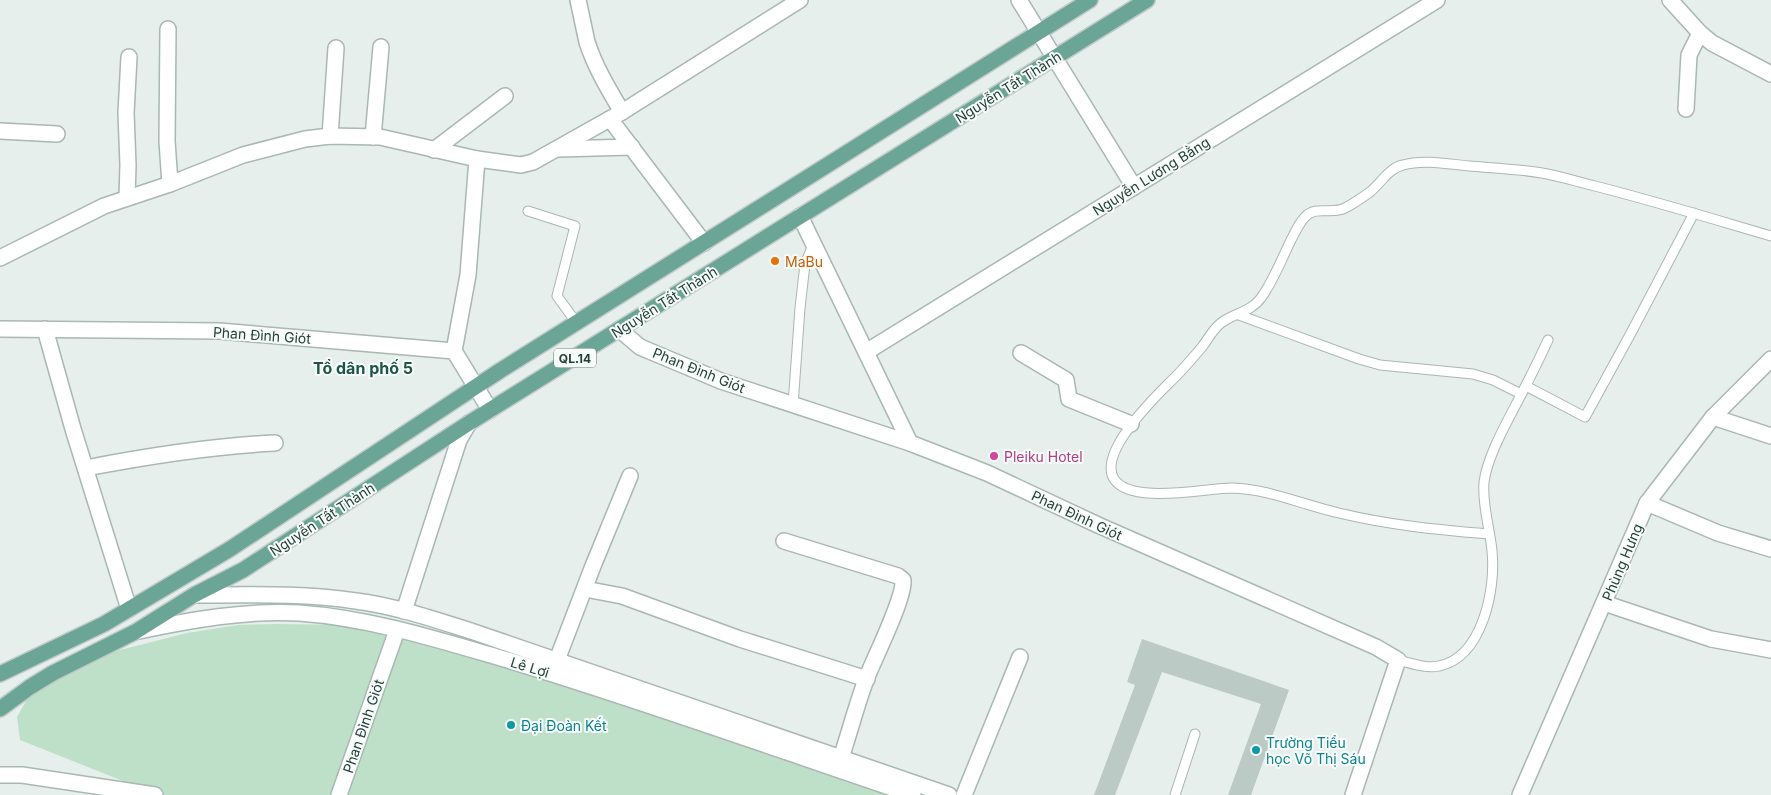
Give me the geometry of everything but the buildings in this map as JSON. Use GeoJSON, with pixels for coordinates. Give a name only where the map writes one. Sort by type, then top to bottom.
{"type":"FeatureCollection","features":[{"type":"Feature","properties":{"kind":"main road","name":"Nguyễn Tất Thành"},"geometry":{"type":"LineString","coordinates":[[0,674],[104,624],[230,549],[576,322],[1090,0]]}},
{"type":"Feature","properties":{"kind":"main road","name":"Nguyễn Tất Thành"},"geometry":{"type":"LineString","coordinates":[[0,709],[37,682],[135,632],[194,595],[243,570],[469,423],[1147,0]]}},
{"type":"Feature","properties":{"kind":"main road"},"geometry":{"type":"LineString","coordinates":[[149,597],[194,595]]}},
{"type":"Feature","properties":{"kind":"street"},"geometry":{"type":"LineString","coordinates":[[578,0],[588,43],[607,86],[616,115],[632,147],[704,243]]}},
{"type":"Feature","properties":{"kind":"street"},"geometry":{"type":"LineString","coordinates":[[0,258],[104,206],[170,184],[248,153],[305,139],[330,136],[373,137],[477,159],[521,165],[533,162],[616,115],[800,0]]}},
{"type":"Feature","properties":{"kind":"street"},"geometry":{"type":"LineString","coordinates":[[1019,0],[1134,187]]}},
{"type":"Feature","properties":{"kind":"street","name":"Nguyễn Lương Bằng"},"geometry":{"type":"LineString","coordinates":[[866,352],[1437,0]]}},
{"type":"Feature","properties":{"kind":"street"},"geometry":{"type":"LineString","coordinates":[[1670,0],[1700,33],[1712,43],[1771,74]]}},
{"type":"Feature","properties":{"kind":"street"},"geometry":{"type":"LineString","coordinates":[[168,30],[167,140],[170,184]]}},
{"type":"Feature","properties":{"kind":"street"},"geometry":{"type":"LineString","coordinates":[[1686,110],[1689,55],[1700,33]]}},
{"type":"Feature","properties":{"kind":"street"},"geometry":{"type":"LineString","coordinates":[[373,137],[381,47]]}},
{"type":"Feature","properties":{"kind":"street"},"geometry":{"type":"LineString","coordinates":[[330,136],[336,48]]}},
{"type":"Feature","properties":{"kind":"street"},"geometry":{"type":"LineString","coordinates":[[127,198],[126,113],[130,58]]}},
{"type":"Feature","properties":{"kind":"street"},"geometry":{"type":"LineString","coordinates":[[434,150],[506,96]]}},
{"type":"Feature","properties":{"kind":"street"},"geometry":{"type":"LineString","coordinates":[[0,131],[57,134]]}},
{"type":"Feature","properties":{"kind":"street"},"geometry":{"type":"LineString","coordinates":[[556,149],[632,147]]}},
{"type":"Feature","properties":{"kind":"street"},"geometry":{"type":"LineString","coordinates":[[477,159],[468,275],[454,351],[490,410]]}},
{"type":"Feature","properties":{"kind":"street"},"geometry":{"type":"LineString","coordinates":[[800,216],[910,443]]}},
{"type":"Feature","properties":{"kind":"street","name":"Phan Đình Giót"},"geometry":{"type":"LineString","coordinates":[[0,329],[219,331],[454,351]]}},
{"type":"Feature","properties":{"kind":"street"},"geometry":{"type":"LineString","coordinates":[[46,329],[73,429],[130,609]]}},
{"type":"Feature","properties":{"kind":"street","name":"Phan Đình Giót"},"geometry":{"type":"LineString","coordinates":[[620,330],[640,347],[721,381],[910,443],[987,474],[1376,647],[1398,660]]}},
{"type":"Feature","properties":{"kind":"street"},"geometry":{"type":"LineString","coordinates":[[1021,353],[1066,380],[1069,399],[1131,424]]}},
{"type":"Feature","properties":{"kind":"street","name":"Phùng Hưng"},"geometry":{"type":"LineString","coordinates":[[1520,795],[1647,503],[1713,417],[1771,359]]}},
{"type":"Feature","properties":{"kind":"street"},"geometry":{"type":"LineString","coordinates":[[1713,417],[1771,436]]}},
{"type":"Feature","properties":{"kind":"street"},"geometry":{"type":"LineString","coordinates":[[404,611],[459,440],[469,423]]}},
{"type":"Feature","properties":{"kind":"street"},"geometry":{"type":"LineString","coordinates":[[86,468],[143,457],[275,443]]}},
{"type":"Feature","properties":{"kind":"street"},"geometry":{"type":"LineString","coordinates":[[557,660],[630,476]]}},
{"type":"Feature","properties":{"kind":"street"},"geometry":{"type":"LineString","coordinates":[[1647,503],[1718,534],[1771,549]]}},
{"type":"Feature","properties":{"kind":"street"},"geometry":{"type":"LineString","coordinates":[[784,541],[898,576],[903,580],[904,586],[899,600],[866,679],[840,764]]}},
{"type":"Feature","properties":{"kind":"street"},"geometry":{"type":"LineString","coordinates":[[585,589],[622,596],[740,639],[866,679]]}},
{"type":"Feature","properties":{"kind":"street"},"geometry":{"type":"LineString","coordinates":[[194,595],[327,597],[358,601],[404,611],[557,660],[840,764],[949,795]]}},
{"type":"Feature","properties":{"kind":"street"},"geometry":{"type":"LineString","coordinates":[[1604,603],[1711,638],[1771,650]]}},
{"type":"Feature","properties":{"kind":"street","name":"Lê Lợi"},"geometry":{"type":"LineString","coordinates":[[135,632],[169,624],[219,618],[296,613],[324,615],[397,630],[554,674],[840,764],[913,795]]}},
{"type":"Feature","properties":{"kind":"street","name":"Phan Đình Giót"},"geometry":{"type":"LineString","coordinates":[[339,795],[397,630]]}},
{"type":"Feature","properties":{"kind":"street"},"geometry":{"type":"LineString","coordinates":[[964,795],[1020,657]]}},
{"type":"Feature","properties":{"kind":"street"},"geometry":{"type":"LineString","coordinates":[[1353,795],[1398,660]]}},
{"type":"Feature","properties":{"kind":"street"},"geometry":{"type":"LineString","coordinates":[[0,775],[22,775],[155,795]]}},
{"type":"Feature","properties":{"kind":"lane"},"geometry":{"type":"LineString","coordinates":[[1489,534],[1431,529],[1342,514],[1294,499],[1240,489],[1162,493],[1134,491],[1115,480],[1112,469],[1116,451],[1131,424],[1145,406],[1185,368],[1215,328],[1228,319],[1240,315],[1251,308],[1263,296],[1296,231],[1307,215],[1319,210],[1340,210],[1346,208],[1370,192],[1396,167],[1406,164],[1431,162],[1545,174],[1655,201],[1771,236]]}},
{"type":"Feature","properties":{"kind":"lane"},"geometry":{"type":"LineString","coordinates":[[528,211],[576,226],[557,296],[576,322]]}},
{"type":"Feature","properties":{"kind":"lane"},"geometry":{"type":"LineString","coordinates":[[1240,315],[1380,365],[1473,374],[1524,390],[1585,417],[1694,213]]}},
{"type":"Feature","properties":{"kind":"lane"},"geometry":{"type":"LineString","coordinates":[[793,404],[805,264],[814,245]]}},
{"type":"Feature","properties":{"kind":"lane"},"geometry":{"type":"LineString","coordinates":[[1398,660],[1426,666],[1438,666],[1453,661],[1470,646],[1492,591],[1492,551],[1484,482],[1494,452],[1548,340]]}},
{"type":"Feature","properties":{"kind":"lane"},"geometry":{"type":"LineString","coordinates":[[1175,795],[1194,734]]}},
{"type":"Feature","properties":{"kind":"green space"},"geometry":{"type":"Polygon","coordinates":[[[238,625],[346,625],[397,630],[915,795],[158,795],[20,740],[17,717],[30,694],[53,679],[112,652],[187,633],[238,625]]]}},
{"type":"Feature","properties":{"kind":"place","name":"MaBu"},"geometry":{"type":"Point","coordinates":[775,261]}},
{"type":"Feature","properties":{"kind":"place","name":"Pleiku Hotel"},"geometry":{"type":"Point","coordinates":[994,456]}},
{"type":"Feature","properties":{"kind":"place","name":"Đại Đoàn Kết"},"geometry":{"type":"Point","coordinates":[511,725]}},
{"type":"Feature","properties":{"kind":"place","name":"Trường Tiểu học Võ Thị Sáu"},"geometry":{"type":"Point","coordinates":[1256,750]}},
{"type":"Feature","properties":{"kind":"district","name":"Tổ dân phố 5"},"geometry":{"type":"Point","coordinates":[363,368]}}]}
